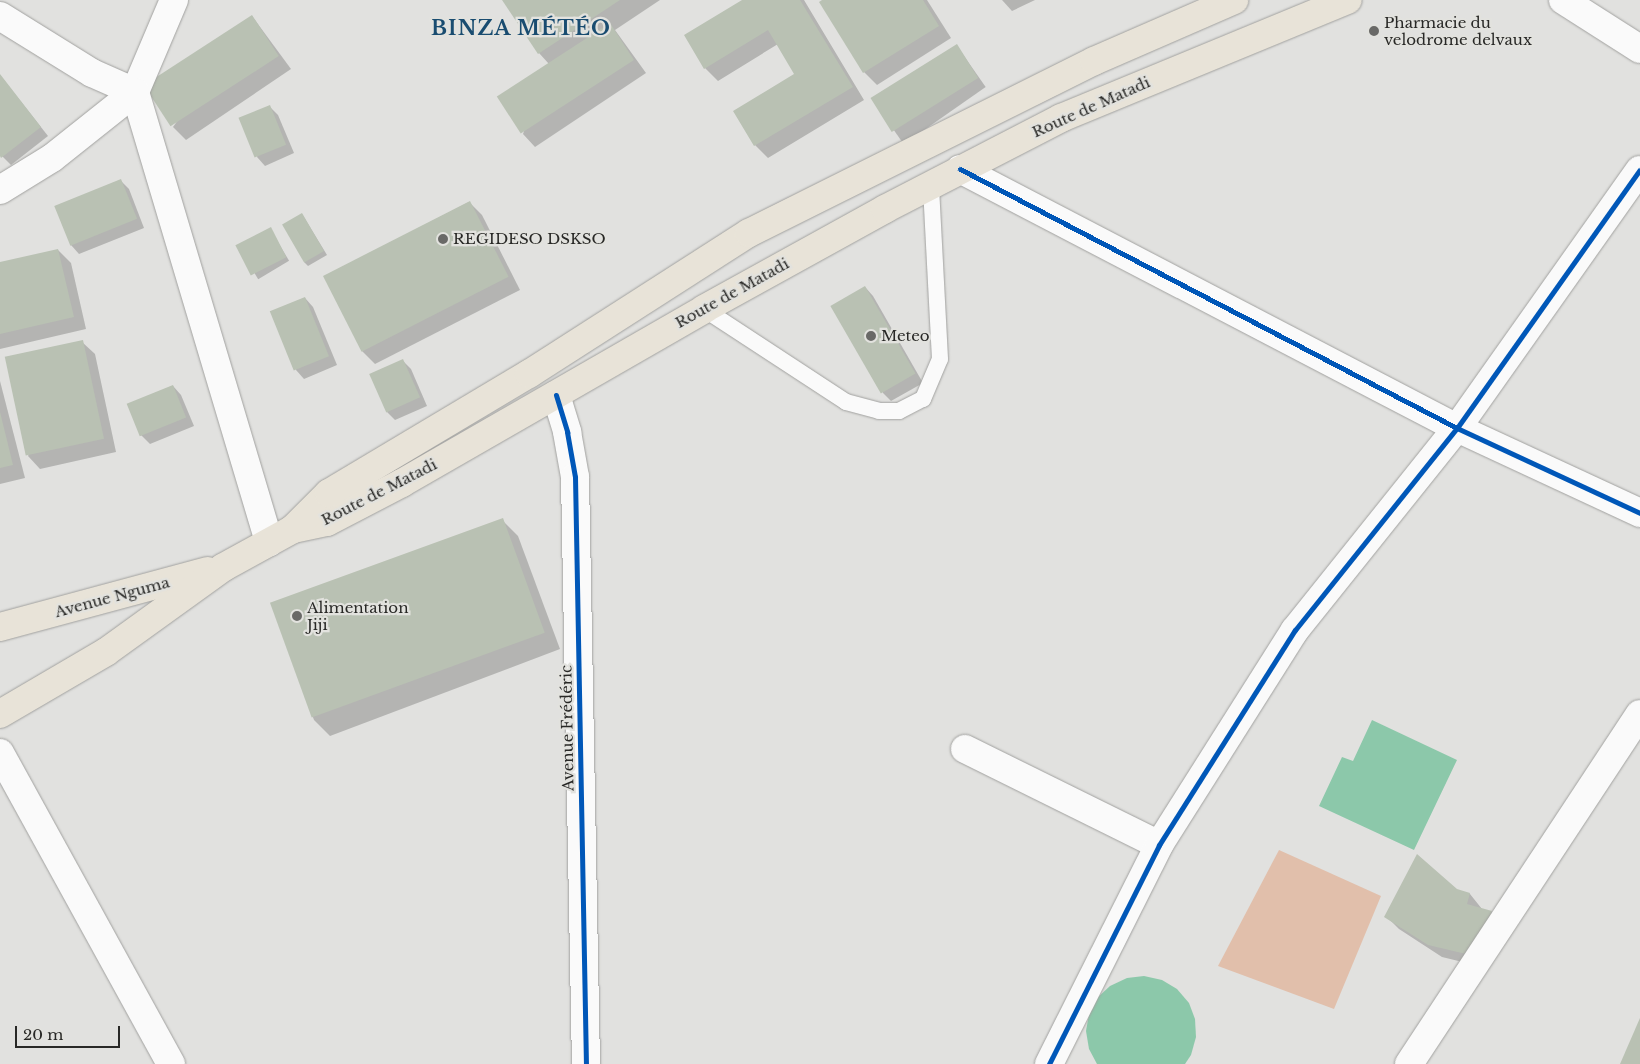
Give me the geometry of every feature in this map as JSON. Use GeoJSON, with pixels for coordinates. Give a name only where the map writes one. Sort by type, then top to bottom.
{"type":"FeatureCollection","features":[{"type":"Feature","properties":{"kind":"main road","name":"Route de Matadi"},"geometry":{"type":"LineString","coordinates":[[293,529],[329,493],[529,374],[749,233],[865,172],[1094,61],[1234,0]]}},
{"type":"Feature","properties":{"kind":"main road","name":"Route de Matadi"},"geometry":{"type":"LineString","coordinates":[[293,529],[327,522],[556,395],[704,308],[960,169],[1061,118],[1348,0]]}},
{"type":"Feature","properties":{"kind":"main road"},"geometry":{"type":"LineString","coordinates":[[865,172],[885,209]]}},
{"type":"Feature","properties":{"kind":"main road"},"geometry":{"type":"LineString","coordinates":[[0,714],[106,652],[224,566],[293,529]]}},
{"type":"Feature","properties":{"kind":"main road","name":"Avenue Nguma"},"geometry":{"type":"LineString","coordinates":[[0,627],[224,566]]}},
{"type":"Feature","properties":{"kind":"street"},"geometry":{"type":"LineString","coordinates":[[0,190],[52,158],[135,92],[174,0]]}},
{"type":"Feature","properties":{"kind":"street"},"geometry":{"type":"LineString","coordinates":[[1563,0],[1640,49]]}},
{"type":"Feature","properties":{"kind":"street"},"geometry":{"type":"LineString","coordinates":[[0,16],[92,73],[135,92],[269,542]]}},
{"type":"Feature","properties":{"kind":"street"},"geometry":{"type":"LineString","coordinates":[[960,169],[1457,428],[1640,513]]}},
{"type":"Feature","properties":{"kind":"street"},"geometry":{"type":"LineString","coordinates":[[1049,1064],[1159,845],[1296,630],[1457,428],[1640,170]]}},
{"type":"Feature","properties":{"kind":"street","name":"Avenue Frédéric"},"geometry":{"type":"LineString","coordinates":[[556,395],[568,432],[575,477],[586,1064]]}},
{"type":"Feature","properties":{"kind":"street"},"geometry":{"type":"LineString","coordinates":[[1409,1064],[1640,714]]}},
{"type":"Feature","properties":{"kind":"street"},"geometry":{"type":"LineString","coordinates":[[965,749],[1159,845]]}},
{"type":"Feature","properties":{"kind":"street"},"geometry":{"type":"LineString","coordinates":[[0,753],[171,1064]]}},
{"type":"Feature","properties":{"kind":"lane"},"geometry":{"type":"LineString","coordinates":[[704,308],[846,402],[879,411],[899,411],[923,399],[940,359],[931,185]]}},
{"type":"Feature","properties":{"kind":"shaded area"},"geometry":{"type":"Polygon","coordinates":[[[1372,720],[1457,760],[1414,850],[1319,806],[1342,757],[1353,761],[1372,720]]]}},
{"type":"Feature","properties":{"kind":"shaded area"},"geometry":{"type":"Polygon","coordinates":[[[1279,850],[1381,896],[1334,1009],[1218,966],[1279,850]]]}},
{"type":"Feature","properties":{"kind":"shaded area"},"geometry":{"type":"Polygon","coordinates":[[[1144,976],[1162,980],[1177,989],[1189,1003],[1195,1019],[1196,1037],[1191,1055],[1185,1064],[1097,1064],[1089,1049],[1086,1031],[1089,1014],[1097,998],[1110,986],[1127,978],[1144,976]]]}},
{"type":"Feature","properties":{"kind":"building"},"geometry":{"type":"Polygon","coordinates":[[[502,0],[620,0],[538,54],[502,0]]]}},
{"type":"Feature","properties":{"kind":"building"},"geometry":{"type":"Polygon","coordinates":[[[742,0],[800,0],[853,87],[754,146],[733,111],[794,74],[768,30],[704,69],[684,35],[742,0]]]}},
{"type":"Feature","properties":{"kind":"building"},"geometry":{"type":"Polygon","coordinates":[[[822,0],[923,0],[939,26],[863,73],[819,2],[822,0]]]}},
{"type":"Feature","properties":{"kind":"building"},"geometry":{"type":"Polygon","coordinates":[[[252,15],[279,56],[170,126],[144,85],[252,15]]]}},
{"type":"Feature","properties":{"kind":"building"},"geometry":{"type":"Polygon","coordinates":[[[610,23],[634,60],[521,133],[497,97],[610,23]]]}},
{"type":"Feature","properties":{"kind":"building"},"geometry":{"type":"Polygon","coordinates":[[[957,44],[978,78],[892,132],[870,98],[957,44]]]}},
{"type":"Feature","properties":{"kind":"building"},"geometry":{"type":"Polygon","coordinates":[[[0,74],[41,127],[1,158],[0,156],[0,74]]]}},
{"type":"Feature","properties":{"kind":"building"},"geometry":{"type":"Polygon","coordinates":[[[270,105],[286,145],[255,158],[238,118],[270,105]]]}},
{"type":"Feature","properties":{"kind":"building"},"geometry":{"type":"Polygon","coordinates":[[[121,179],[137,219],[70,246],[54,206],[121,179]]]}},
{"type":"Feature","properties":{"kind":"building","name":"REGIDESO DSKSO"},"geometry":{"type":"Polygon","coordinates":[[[470,201],[509,277],[362,352],[323,276],[470,201]]]}},
{"type":"Feature","properties":{"kind":"building"},"geometry":{"type":"Polygon","coordinates":[[[302,213],[324,251],[304,263],[282,224],[302,213]]]}},
{"type":"Feature","properties":{"kind":"building"},"geometry":{"type":"Polygon","coordinates":[[[271,227],[286,257],[251,275],[235,245],[271,227]]]}},
{"type":"Feature","properties":{"kind":"building"},"geometry":{"type":"Polygon","coordinates":[[[58,249],[74,317],[0,334],[0,262],[58,249]]]}},
{"type":"Feature","properties":{"kind":"building"},"geometry":{"type":"Polygon","coordinates":[[[865,286],[916,373],[881,393],[830,306],[865,286]]]}},
{"type":"Feature","properties":{"kind":"building"},"geometry":{"type":"Polygon","coordinates":[[[305,297],[329,356],[294,371],[270,311],[305,297]]]}},
{"type":"Feature","properties":{"kind":"building"},"geometry":{"type":"Polygon","coordinates":[[[83,340],[104,439],[26,455],[5,357],[83,340]]]}},
{"type":"Feature","properties":{"kind":"building"},"geometry":{"type":"Polygon","coordinates":[[[403,359],[420,397],[386,412],[369,374],[403,359]]]}},
{"type":"Feature","properties":{"kind":"building"},"geometry":{"type":"Polygon","coordinates":[[[173,385],[186,417],[140,436],[127,404],[173,385]]]}},
{"type":"Feature","properties":{"kind":"building"},"geometry":{"type":"Polygon","coordinates":[[[0,412],[13,465],[0,468],[0,412]]]}},
{"type":"Feature","properties":{"kind":"building"},"geometry":{"type":"Polygon","coordinates":[[[503,518],[545,633],[312,717],[270,603],[503,518]]]}},
{"type":"Feature","properties":{"kind":"building"},"geometry":{"type":"Polygon","coordinates":[[[1417,854],[1457,889],[1470,893],[1467,904],[1492,911],[1487,927],[1466,954],[1428,945],[1384,917],[1417,854]]]}},
{"type":"Feature","properties":{"kind":"building"},"geometry":{"type":"Polygon","coordinates":[[[1640,1018],[1640,1064],[1620,1064],[1640,1018]]]}},
{"type":"Feature","properties":{"kind":"cycle path"},"geometry":{"type":"LineString","coordinates":[[960,169],[1457,428],[1640,513]]}},
{"type":"Feature","properties":{"kind":"cycle path"},"geometry":{"type":"LineString","coordinates":[[1049,1064],[1159,845],[1295,630],[1457,428],[1640,170]]}},
{"type":"Feature","properties":{"kind":"cycle path"},"geometry":{"type":"LineString","coordinates":[[556,395],[567,432],[575,477],[586,1064]]}},
{"type":"Feature","properties":{"kind":"place","name":"Pharmacie du velodrome delvaux"},"geometry":{"type":"Point","coordinates":[1374,31]}},
{"type":"Feature","properties":{"kind":"place","name":"REGIDESO DSKSO"},"geometry":{"type":"Point","coordinates":[443,239]}},
{"type":"Feature","properties":{"kind":"place","name":"Meteo"},"geometry":{"type":"Point","coordinates":[871,336]}},
{"type":"Feature","properties":{"kind":"place","name":"Alimentation Jiji"},"geometry":{"type":"Point","coordinates":[297,616]}},
{"type":"Feature","properties":{"kind":"district","name":"BINZA MÉTÉO"},"geometry":{"type":"Point","coordinates":[521,28]}}]}
